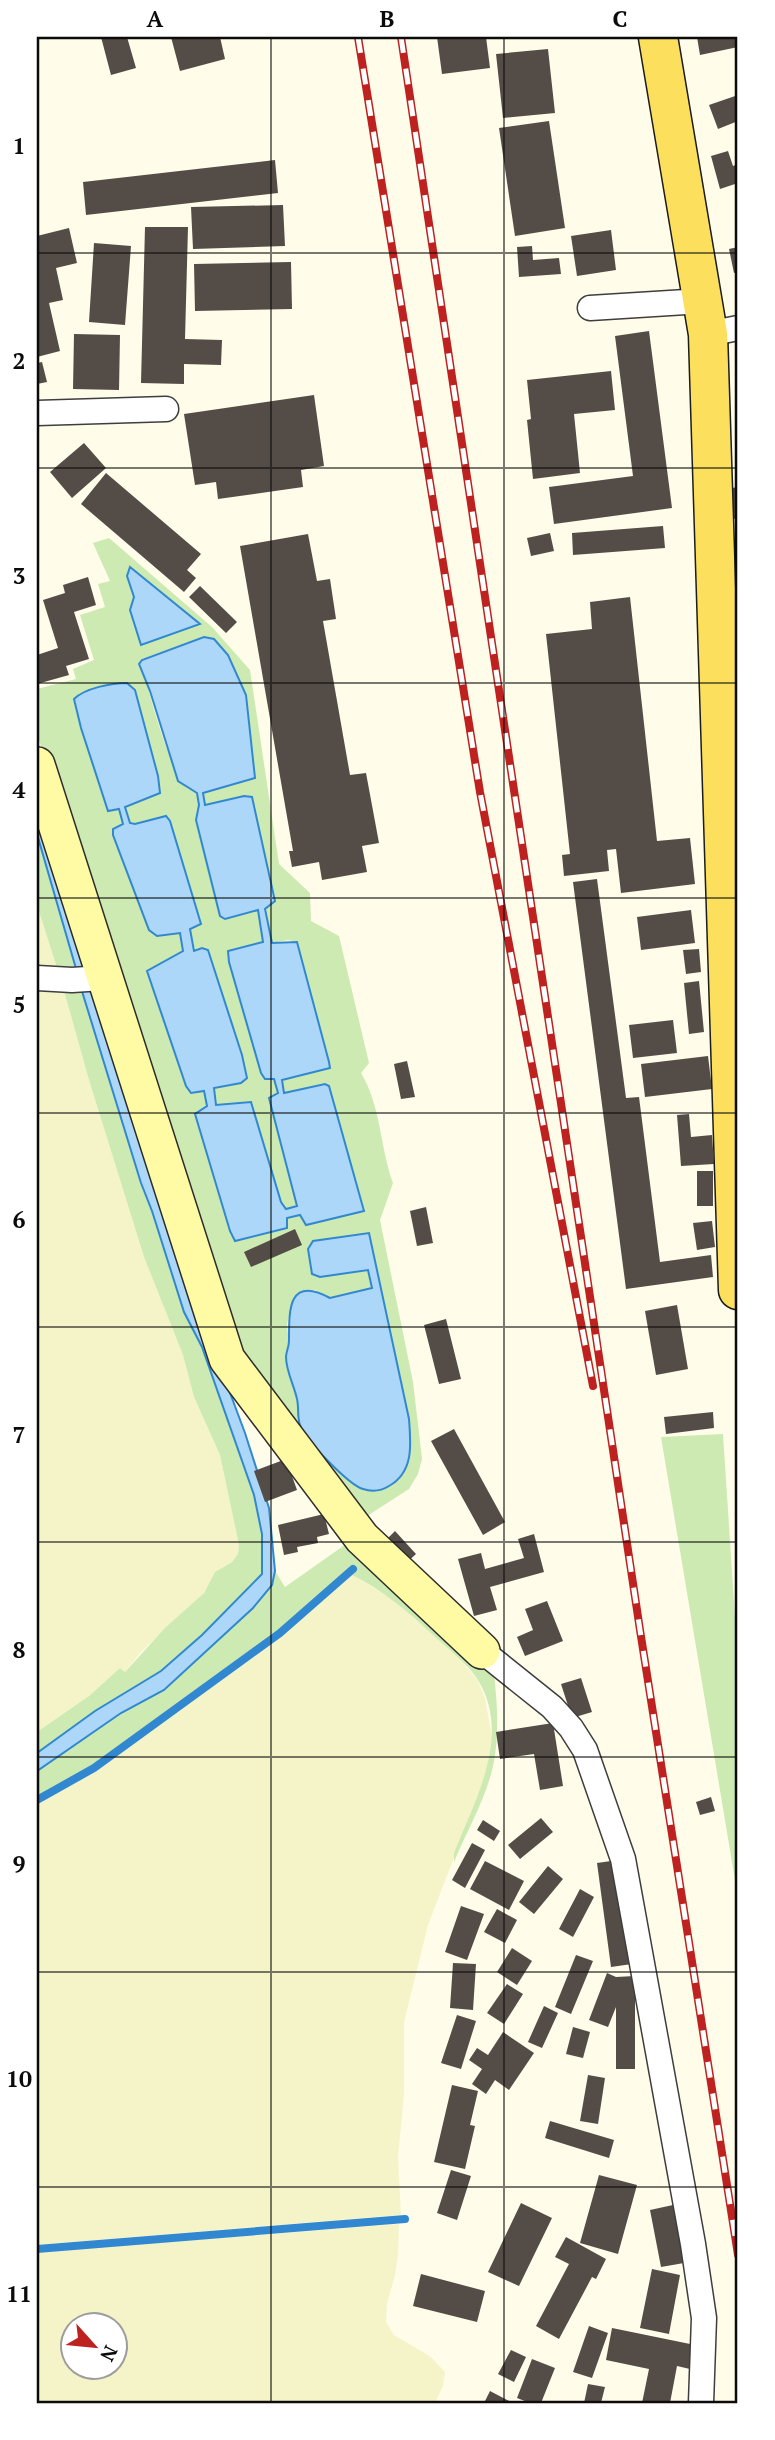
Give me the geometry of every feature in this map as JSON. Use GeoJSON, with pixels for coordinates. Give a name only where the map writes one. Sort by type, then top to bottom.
{"type":"FeatureCollection","features":[{"type":"Feature","properties":{"kind":"main road"},"geometry":{"type":"LineString","coordinates":[[658,37],[716,321],[738,1290]]}},
{"type":"Feature","properties":{"kind":"street"},"geometry":{"type":"LineString","coordinates":[[590,308],[716,321]]}},
{"type":"Feature","properties":{"kind":"street"},"geometry":{"type":"LineString","coordinates":[[37,413],[166,409]]}},
{"type":"Feature","properties":{"kind":"street"},"geometry":{"type":"LineString","coordinates":[[37,765],[88,979],[227,1359],[362,1538],[482,1651],[552,1707],[571,1728],[585,1750],[623,1859],[698,2281],[704,2318],[701,2403]]}},
{"type":"Feature","properties":{"kind":"street"},"geometry":{"type":"LineString","coordinates":[[37,978],[88,979]]}},
{"type":"Feature","properties":{"kind":"green space"},"geometry":{"type":"Polygon","coordinates":[[[109,538],[212,627],[250,670],[279,864],[310,893],[311,921],[339,936],[369,1063],[361,1073],[373,1099],[393,1183],[380,1220],[413,1382],[422,1459],[418,1474],[409,1489],[367,1516],[239,1356],[108,972],[37,733],[37,689],[76,679],[73,669],[94,660],[80,615],[105,607],[98,584],[110,581],[93,543],[109,538]],[[132,586],[134,597],[130,610],[199,625],[132,586]],[[203,637],[142,659],[152,704],[171,761],[184,786],[197,793],[199,804],[196,820],[205,852],[258,910],[263,942],[228,951],[265,1079],[274,1078],[278,1093],[269,1098],[297,1206],[286,1209],[281,1202],[251,1102],[216,1106],[214,1088],[241,1083],[242,1055],[227,1013],[195,952],[190,929],[201,923],[166,816],[130,823],[125,806],[159,793],[160,785],[117,683],[79,694],[76,711],[108,811],[119,809],[123,825],[113,835],[149,930],[157,936],[180,932],[183,951],[147,972],[203,1091],[207,1106],[195,1114],[230,1231],[235,1241],[287,1228],[286,1218],[300,1215],[306,1225],[332,1218],[325,1084],[284,1093],[281,1080],[330,1068],[297,942],[288,940],[272,943],[265,908],[269,906],[244,796],[205,805],[203,793],[246,695],[228,655],[214,639],[203,637]],[[369,1233],[320,1277],[369,1270],[372,1289],[330,1298],[315,1290],[294,1296],[287,1324],[289,1344],[286,1356],[297,1399],[300,1428],[333,1467],[361,1489],[408,1464],[410,1448],[409,1419],[369,1233]]]}},
{"type":"Feature","properties":{"kind":"green space"},"geometry":{"type":"Polygon","coordinates":[[[37,834],[77,972],[58,971],[37,905],[37,834]]]}},
{"type":"Feature","properties":{"kind":"green space"},"geometry":{"type":"Polygon","coordinates":[[[37,905],[58,971],[37,970],[37,905]]]}},
{"type":"Feature","properties":{"kind":"green space"},"geometry":{"type":"Polygon","coordinates":[[[37,987],[64,991],[144,1257],[183,1355],[194,1397],[220,1455],[239,1545],[238,1554],[232,1562],[215,1572],[204,1593],[140,1653],[125,1672],[120,1668],[89,1696],[37,1732],[37,987]]]}},
{"type":"Feature","properties":{"kind":"green space"},"geometry":{"type":"Polygon","coordinates":[[[81,988],[184,1312],[202,1347],[254,1495],[262,1534],[262,1574],[202,1635],[161,1671],[95,1711],[37,1753],[37,1732],[89,1696],[120,1668],[125,1672],[165,1628],[204,1593],[215,1572],[232,1562],[238,1554],[239,1545],[220,1455],[194,1397],[183,1355],[144,1257],[89,1080],[64,991],[81,988]]]}},
{"type":"Feature","properties":{"kind":"green space"},"geometry":{"type":"Polygon","coordinates":[[[723,1434],[738,1664],[738,1898],[661,1437],[723,1434]]]}},
{"type":"Feature","properties":{"kind":"green space"},"geometry":{"type":"Polygon","coordinates":[[[349,1542],[494,1674],[497,1725],[492,1769],[484,1796],[454,1862],[454,1853],[487,1768],[492,1723],[488,1701],[478,1680],[463,1662],[394,1602],[352,1575],[356,1569],[354,1566],[278,1631],[93,1766],[37,1797],[37,1771],[121,1713],[164,1690],[253,1608],[272,1585],[275,1571],[285,1587],[349,1542]]]}},
{"type":"Feature","properties":{"kind":"green space"},"geometry":{"type":"Polygon","coordinates":[[[352,1575],[389,1596],[460,1659],[478,1681],[485,1698],[492,1737],[487,1772],[428,1925],[404,2022],[404,2094],[398,2157],[401,2215],[37,2245],[37,1804],[97,1769],[219,1681],[287,1631],[352,1575]]]}},
{"type":"Feature","properties":{"kind":"green space"},"geometry":{"type":"Polygon","coordinates":[[[399,2224],[398,2255],[387,2304],[386,2322],[394,2335],[431,2357],[445,2372],[443,2386],[435,2403],[37,2403],[37,2252],[399,2224]]]}},
{"type":"Feature","properties":{"kind":"water"},"geometry":{"type":"Polygon","coordinates":[[[130,567],[200,624],[141,645],[130,610],[134,597],[127,576],[130,567]]]}},
{"type":"Feature","properties":{"kind":"water"},"geometry":{"type":"Polygon","coordinates":[[[204,637],[214,639],[228,655],[246,695],[255,778],[203,793],[205,805],[244,796],[252,797],[275,901],[265,909],[272,943],[297,942],[329,1062],[330,1068],[282,1080],[284,1093],[325,1084],[329,1086],[364,1211],[306,1225],[300,1215],[287,1218],[287,1228],[235,1241],[195,1114],[207,1106],[204,1091],[191,1093],[186,1086],[147,971],[183,951],[180,933],[157,936],[149,930],[113,835],[113,829],[123,824],[119,809],[108,811],[74,699],[92,689],[114,684],[127,683],[135,690],[160,793],[125,807],[130,823],[166,816],[170,821],[201,924],[190,929],[194,951],[202,948],[208,950],[247,1078],[241,1083],[214,1088],[216,1105],[251,1102],[281,1202],[286,1209],[297,1206],[269,1098],[278,1093],[274,1079],[265,1079],[261,1073],[229,962],[228,951],[263,942],[258,910],[225,919],[220,916],[196,820],[199,805],[197,793],[178,781],[139,664],[142,660],[204,637]]]}},
{"type":"Feature","properties":{"kind":"water"},"geometry":{"type":"Polygon","coordinates":[[[37,806],[88,969],[77,972],[37,834],[37,806]]]}},
{"type":"Feature","properties":{"kind":"water"},"geometry":{"type":"Polygon","coordinates":[[[93,986],[186,1275],[245,1433],[269,1508],[275,1571],[272,1585],[253,1608],[164,1690],[121,1713],[37,1771],[37,1753],[95,1711],[161,1671],[202,1635],[262,1574],[262,1534],[254,1495],[202,1347],[184,1312],[141,1183],[81,988],[93,986]]]}},
{"type":"Feature","properties":{"kind":"water"},"geometry":{"type":"Polygon","coordinates":[[[369,1233],[409,1419],[410,1438],[409,1457],[403,1473],[389,1486],[373,1491],[356,1486],[338,1471],[303,1432],[286,1357],[291,1308],[299,1293],[316,1292],[330,1298],[372,1288],[368,1270],[320,1277],[312,1274],[308,1249],[313,1241],[369,1233]]]}},
{"type":"Feature","properties":{"kind":"building"},"geometry":{"type":"Polygon","coordinates":[[[101,37],[127,37],[136,68],[111,75],[101,37]]]}},
{"type":"Feature","properties":{"kind":"building"},"geometry":{"type":"Polygon","coordinates":[[[171,37],[220,37],[225,59],[180,71],[171,37]]]}},
{"type":"Feature","properties":{"kind":"building"},"geometry":{"type":"Polygon","coordinates":[[[437,37],[486,37],[490,68],[442,74],[437,37]]]}},
{"type":"Feature","properties":{"kind":"building"},"geometry":{"type":"Polygon","coordinates":[[[697,37],[738,37],[738,47],[700,55],[697,37]]]}},
{"type":"Feature","properties":{"kind":"building"},"geometry":{"type":"Polygon","coordinates":[[[548,49],[555,113],[503,118],[496,54],[548,49]]]}},
{"type":"Feature","properties":{"kind":"building"},"geometry":{"type":"Polygon","coordinates":[[[738,95],[738,121],[718,129],[709,105],[738,95]]]}},
{"type":"Feature","properties":{"kind":"building"},"geometry":{"type":"Polygon","coordinates":[[[549,121],[565,228],[515,236],[499,128],[549,121]]]}},
{"type":"Feature","properties":{"kind":"building"},"geometry":{"type":"Polygon","coordinates":[[[728,151],[733,166],[738,164],[738,183],[720,189],[711,156],[728,151]]]}},
{"type":"Feature","properties":{"kind":"building"},"geometry":{"type":"Polygon","coordinates":[[[275,160],[278,193],[86,215],[83,182],[275,160]]]}},
{"type":"Feature","properties":{"kind":"building"},"geometry":{"type":"Polygon","coordinates":[[[283,205],[285,246],[193,249],[191,207],[283,205]]]}},
{"type":"Feature","properties":{"kind":"building"},"geometry":{"type":"Polygon","coordinates":[[[145,227],[188,227],[185,339],[222,340],[221,365],[184,364],[184,384],[141,383],[145,227]]]}},
{"type":"Feature","properties":{"kind":"building"},"geometry":{"type":"Polygon","coordinates":[[[69,228],[77,263],[56,268],[63,300],[49,303],[60,351],[37,357],[37,236],[69,228]]]}},
{"type":"Feature","properties":{"kind":"building"},"geometry":{"type":"Polygon","coordinates":[[[611,230],[616,270],[577,276],[571,236],[611,230]]]}},
{"type":"Feature","properties":{"kind":"building"},"geometry":{"type":"Polygon","coordinates":[[[94,243],[131,246],[125,325],[89,322],[94,243]]]}},
{"type":"Feature","properties":{"kind":"building"},"geometry":{"type":"Polygon","coordinates":[[[532,246],[533,260],[559,258],[561,274],[519,277],[517,247],[532,246]]]}},
{"type":"Feature","properties":{"kind":"building"},"geometry":{"type":"Polygon","coordinates":[[[738,247],[738,272],[734,273],[729,249],[738,247]]]}},
{"type":"Feature","properties":{"kind":"building"},"geometry":{"type":"Polygon","coordinates":[[[291,262],[292,309],[195,311],[194,264],[291,262]]]}},
{"type":"Feature","properties":{"kind":"building"},"geometry":{"type":"Polygon","coordinates":[[[649,331],[672,508],[554,524],[549,487],[633,476],[615,336],[649,331]]]}},
{"type":"Feature","properties":{"kind":"building"},"geometry":{"type":"Polygon","coordinates":[[[74,334],[120,335],[119,390],[73,389],[74,334]]]}},
{"type":"Feature","properties":{"kind":"building"},"geometry":{"type":"Polygon","coordinates":[[[42,362],[47,382],[37,384],[37,363],[42,362]]]}},
{"type":"Feature","properties":{"kind":"building"},"geometry":{"type":"Polygon","coordinates":[[[611,371],[615,410],[574,414],[580,473],[533,479],[527,420],[531,419],[527,380],[611,371]]]}},
{"type":"Feature","properties":{"kind":"building"},"geometry":{"type":"Polygon","coordinates":[[[314,395],[324,466],[301,470],[303,487],[218,499],[216,482],[195,485],[184,414],[314,395]]]}},
{"type":"Feature","properties":{"kind":"building"},"geometry":{"type":"Polygon","coordinates":[[[84,443],[106,468],[72,498],[50,472],[84,443]]]}},
{"type":"Feature","properties":{"kind":"building"},"geometry":{"type":"Polygon","coordinates":[[[106,473],[201,554],[187,570],[196,578],[184,592],[81,504],[106,473]]]}},
{"type":"Feature","properties":{"kind":"building"},"geometry":{"type":"Polygon","coordinates":[[[738,487],[738,518],[725,521],[720,490],[738,487]]]}},
{"type":"Feature","properties":{"kind":"building"},"geometry":{"type":"Polygon","coordinates":[[[663,526],[665,548],[573,555],[572,533],[663,526]]]}},
{"type":"Feature","properties":{"kind":"building"},"geometry":{"type":"Polygon","coordinates":[[[550,533],[554,551],[531,556],[527,538],[550,533]]]}},
{"type":"Feature","properties":{"kind":"building"},"geometry":{"type":"Polygon","coordinates":[[[308,534],[317,581],[330,579],[336,619],[323,621],[350,775],[366,773],[379,843],[362,846],[367,872],[322,880],[319,862],[292,867],[289,851],[293,851],[240,546],[308,534]]]}},
{"type":"Feature","properties":{"kind":"building"},"geometry":{"type":"Polygon","coordinates":[[[88,577],[96,605],[74,612],[89,659],[66,666],[69,675],[37,684],[37,655],[58,648],[43,600],[65,593],[63,585],[88,577]]]}},
{"type":"Feature","properties":{"kind":"building"},"geometry":{"type":"Polygon","coordinates":[[[200,586],[237,622],[226,633],[189,597],[200,586]]]}},
{"type":"Feature","properties":{"kind":"building"},"geometry":{"type":"Polygon","coordinates":[[[630,597],[657,841],[690,838],[695,884],[621,893],[616,849],[607,850],[609,871],[564,876],[562,855],[570,854],[546,634],[592,629],[590,602],[630,597]]]}},
{"type":"Feature","properties":{"kind":"building"},"geometry":{"type":"Polygon","coordinates":[[[597,879],[626,1098],[639,1097],[660,1262],[711,1255],[713,1277],[626,1289],[573,882],[597,879]]]}},
{"type":"Feature","properties":{"kind":"building"},"geometry":{"type":"Polygon","coordinates":[[[691,910],[695,943],[641,950],[637,917],[691,910]]]}},
{"type":"Feature","properties":{"kind":"building"},"geometry":{"type":"Polygon","coordinates":[[[699,949],[701,972],[686,974],[683,950],[699,949]]]}},
{"type":"Feature","properties":{"kind":"building"},"geometry":{"type":"Polygon","coordinates":[[[699,981],[704,1032],[689,1034],[684,983],[699,981]]]}},
{"type":"Feature","properties":{"kind":"building"},"geometry":{"type":"Polygon","coordinates":[[[673,1020],[677,1053],[633,1058],[629,1025],[673,1020]]]}},
{"type":"Feature","properties":{"kind":"building"},"geometry":{"type":"Polygon","coordinates":[[[708,1056],[712,1089],[645,1097],[641,1064],[708,1056]]]}},
{"type":"Feature","properties":{"kind":"building"},"geometry":{"type":"Polygon","coordinates":[[[407,1061],[415,1097],[401,1099],[394,1064],[407,1061]]]}},
{"type":"Feature","properties":{"kind":"building"},"geometry":{"type":"Polygon","coordinates":[[[689,1114],[691,1137],[712,1135],[714,1164],[681,1166],[677,1115],[689,1114]]]}},
{"type":"Feature","properties":{"kind":"building"},"geometry":{"type":"Polygon","coordinates":[[[697,1171],[713,1171],[713,1206],[697,1206],[697,1171]]]}},
{"type":"Feature","properties":{"kind":"building"},"geometry":{"type":"Polygon","coordinates":[[[426,1207],[433,1243],[417,1246],[410,1211],[426,1207]]]}},
{"type":"Feature","properties":{"kind":"building"},"geometry":{"type":"Polygon","coordinates":[[[712,1221],[715,1247],[697,1250],[693,1223],[712,1221]]]}},
{"type":"Feature","properties":{"kind":"building"},"geometry":{"type":"Polygon","coordinates":[[[295,1229],[302,1245],[251,1267],[244,1252],[295,1229]]]}},
{"type":"Feature","properties":{"kind":"building"},"geometry":{"type":"Polygon","coordinates":[[[677,1305],[688,1369],[656,1375],[645,1311],[677,1305]]]}},
{"type":"Feature","properties":{"kind":"building"},"geometry":{"type":"Polygon","coordinates":[[[446,1319],[461,1379],[439,1384],[424,1325],[446,1319]]]}},
{"type":"Feature","properties":{"kind":"building"},"geometry":{"type":"Polygon","coordinates":[[[713,1412],[714,1428],[666,1434],[664,1417],[713,1412]]]}},
{"type":"Feature","properties":{"kind":"building"},"geometry":{"type":"Polygon","coordinates":[[[454,1429],[505,1522],[483,1535],[431,1441],[454,1429]]]}},
{"type":"Feature","properties":{"kind":"building"},"geometry":{"type":"Polygon","coordinates":[[[286,1459],[297,1490],[265,1502],[254,1471],[286,1459]]]}},
{"type":"Feature","properties":{"kind":"building"},"geometry":{"type":"Polygon","coordinates":[[[324,1514],[329,1534],[317,1537],[318,1543],[297,1547],[298,1552],[284,1555],[278,1525],[324,1514]]]}},
{"type":"Feature","properties":{"kind":"building"},"geometry":{"type":"Polygon","coordinates":[[[395,1531],[416,1554],[404,1565],[383,1543],[395,1531]]]}},
{"type":"Feature","properties":{"kind":"building"},"geometry":{"type":"Polygon","coordinates":[[[534,1534],[544,1572],[490,1587],[497,1610],[474,1616],[458,1559],[481,1553],[485,1569],[524,1558],[518,1539],[534,1534]]]}},
{"type":"Feature","properties":{"kind":"building"},"geometry":{"type":"Polygon","coordinates":[[[547,1601],[563,1641],[525,1656],[517,1637],[533,1630],[525,1609],[547,1601]]]}},
{"type":"Feature","properties":{"kind":"building"},"geometry":{"type":"Polygon","coordinates":[[[581,1678],[592,1712],[572,1718],[561,1684],[581,1678]]]}},
{"type":"Feature","properties":{"kind":"building"},"geometry":{"type":"Polygon","coordinates":[[[553,1723],[563,1786],[540,1790],[534,1754],[500,1759],[496,1732],[553,1723]]]}},
{"type":"Feature","properties":{"kind":"building"},"geometry":{"type":"Polygon","coordinates":[[[711,1797],[715,1811],[700,1815],[696,1802],[711,1797]]]}},
{"type":"Feature","properties":{"kind":"building"},"geometry":{"type":"Polygon","coordinates":[[[541,1818],[553,1832],[520,1859],[508,1845],[541,1818]]]}},
{"type":"Feature","properties":{"kind":"building"},"geometry":{"type":"Polygon","coordinates":[[[483,1820],[500,1831],[494,1841],[477,1830],[483,1820]]]}},
{"type":"Feature","properties":{"kind":"building"},"geometry":{"type":"Polygon","coordinates":[[[472,1843],[485,1850],[465,1888],[452,1880],[472,1843]]]}},
{"type":"Feature","properties":{"kind":"building"},"geometry":{"type":"Polygon","coordinates":[[[618,1860],[632,1964],[611,1967],[597,1863],[618,1860]]]}},
{"type":"Feature","properties":{"kind":"building"},"geometry":{"type":"Polygon","coordinates":[[[485,1861],[524,1881],[509,1910],[470,1889],[485,1861]]]}},
{"type":"Feature","properties":{"kind":"building"},"geometry":{"type":"Polygon","coordinates":[[[548,1866],[563,1879],[534,1914],[519,1902],[548,1866]]]}},
{"type":"Feature","properties":{"kind":"building"},"geometry":{"type":"Polygon","coordinates":[[[580,1889],[594,1897],[573,1937],[559,1929],[580,1889]]]}},
{"type":"Feature","properties":{"kind":"building"},"geometry":{"type":"Polygon","coordinates":[[[461,1906],[484,1914],[467,1960],[445,1952],[461,1906]]]}},
{"type":"Feature","properties":{"kind":"building"},"geometry":{"type":"Polygon","coordinates":[[[497,1909],[517,1920],[505,1943],[484,1932],[497,1909]]]}},
{"type":"Feature","properties":{"kind":"building"},"geometry":{"type":"Polygon","coordinates":[[[512,1948],[532,1961],[517,1985],[497,1972],[512,1948]]]}},
{"type":"Feature","properties":{"kind":"building"},"geometry":{"type":"Polygon","coordinates":[[[576,1955],[593,1961],[571,2014],[555,2007],[576,1955]]]}},
{"type":"Feature","properties":{"kind":"building"},"geometry":{"type":"Polygon","coordinates":[[[453,1963],[476,1964],[473,2010],[450,2008],[453,1963]]]}},
{"type":"Feature","properties":{"kind":"building"},"geometry":{"type":"Polygon","coordinates":[[[607,1973],[616,1977],[635,1976],[635,2069],[616,2069],[616,2007],[608,2027],[589,2020],[607,1973]]]}},
{"type":"Feature","properties":{"kind":"building"},"geometry":{"type":"Polygon","coordinates":[[[507,1984],[523,1994],[504,2024],[487,2013],[507,1984]]]}},
{"type":"Feature","properties":{"kind":"building"},"geometry":{"type":"Polygon","coordinates":[[[544,2006],[558,2013],[542,2048],[528,2042],[544,2006]]]}},
{"type":"Feature","properties":{"kind":"building"},"geometry":{"type":"Polygon","coordinates":[[[457,2015],[476,2021],[461,2069],[441,2063],[457,2015]]]}},
{"type":"Feature","properties":{"kind":"building"},"geometry":{"type":"Polygon","coordinates":[[[573,2027],[590,2032],[583,2058],[566,2054],[573,2027]]]}},
{"type":"Feature","properties":{"kind":"building"},"geometry":{"type":"Polygon","coordinates":[[[503,2032],[534,2053],[509,2090],[495,2080],[486,2094],[472,2084],[482,2069],[469,2060],[477,2048],[488,2055],[503,2032]]]}},
{"type":"Feature","properties":{"kind":"building"},"geometry":{"type":"Polygon","coordinates":[[[588,2075],[605,2078],[598,2124],[580,2121],[588,2075]]]}},
{"type":"Feature","properties":{"kind":"building"},"geometry":{"type":"Polygon","coordinates":[[[452,2085],[478,2091],[470,2125],[475,2126],[465,2169],[434,2162],[452,2085]]]}},
{"type":"Feature","properties":{"kind":"building"},"geometry":{"type":"Polygon","coordinates":[[[550,2121],[614,2140],[609,2158],[545,2138],[550,2121]]]}},
{"type":"Feature","properties":{"kind":"building"},"geometry":{"type":"Polygon","coordinates":[[[451,2170],[471,2176],[457,2220],[437,2213],[451,2170]]]}},
{"type":"Feature","properties":{"kind":"building"},"geometry":{"type":"Polygon","coordinates":[[[599,2175],[637,2185],[618,2254],[580,2243],[599,2175]]]}},
{"type":"Feature","properties":{"kind":"building"},"geometry":{"type":"Polygon","coordinates":[[[521,2203],[552,2218],[519,2286],[488,2272],[521,2203]]]}},
{"type":"Feature","properties":{"kind":"building"},"geometry":{"type":"Polygon","coordinates":[[[673,2205],[684,2263],[661,2267],[650,2210],[673,2205]]]}},
{"type":"Feature","properties":{"kind":"building"},"geometry":{"type":"Polygon","coordinates":[[[566,2237],[606,2259],[596,2279],[592,2277],[559,2339],[536,2326],[569,2264],[555,2257],[566,2237]]]}},
{"type":"Feature","properties":{"kind":"building"},"geometry":{"type":"Polygon","coordinates":[[[652,2269],[680,2275],[669,2334],[640,2328],[652,2269]]]}},
{"type":"Feature","properties":{"kind":"building"},"geometry":{"type":"Polygon","coordinates":[[[421,2274],[485,2291],[477,2322],[413,2306],[421,2274]]]}},
{"type":"Feature","properties":{"kind":"building"},"geometry":{"type":"Polygon","coordinates":[[[589,2326],[608,2333],[592,2378],[573,2372],[589,2326]]]}},
{"type":"Feature","properties":{"kind":"building"},"geometry":{"type":"Polygon","coordinates":[[[612,2328],[695,2345],[690,2369],[677,2366],[670,2403],[642,2403],[649,2369],[606,2360],[612,2328]]]}},
{"type":"Feature","properties":{"kind":"building"},"geometry":{"type":"Polygon","coordinates":[[[511,2350],[526,2357],[514,2382],[498,2374],[511,2350]]]}},
{"type":"Feature","properties":{"kind":"building"},"geometry":{"type":"Polygon","coordinates":[[[532,2359],[555,2368],[541,2403],[530,2403],[517,2398],[532,2359]]]}},
{"type":"Feature","properties":{"kind":"building"},"geometry":{"type":"Polygon","coordinates":[[[588,2384],[605,2387],[601,2403],[584,2403],[588,2384]]]}},
{"type":"Feature","properties":{"kind":"building"},"geometry":{"type":"Polygon","coordinates":[[[490,2391],[513,2403],[484,2403],[490,2391]]]}},
{"type":"Feature","properties":{"kind":"waterway"},"geometry":{"type":"LineString","coordinates":[[37,1800],[94,1768],[280,1633],[353,1569]]}},
{"type":"Feature","properties":{"kind":"waterway"},"geometry":{"type":"LineString","coordinates":[[37,2249],[405,2219]]}},
{"type":"Feature","properties":{"kind":"railway"},"geometry":{"type":"LineString","coordinates":[[358,37],[480,792],[593,1386]]}},
{"type":"Feature","properties":{"kind":"railway"},"geometry":{"type":"LineString","coordinates":[[401,37],[640,1630],[738,2255]]}}]}
